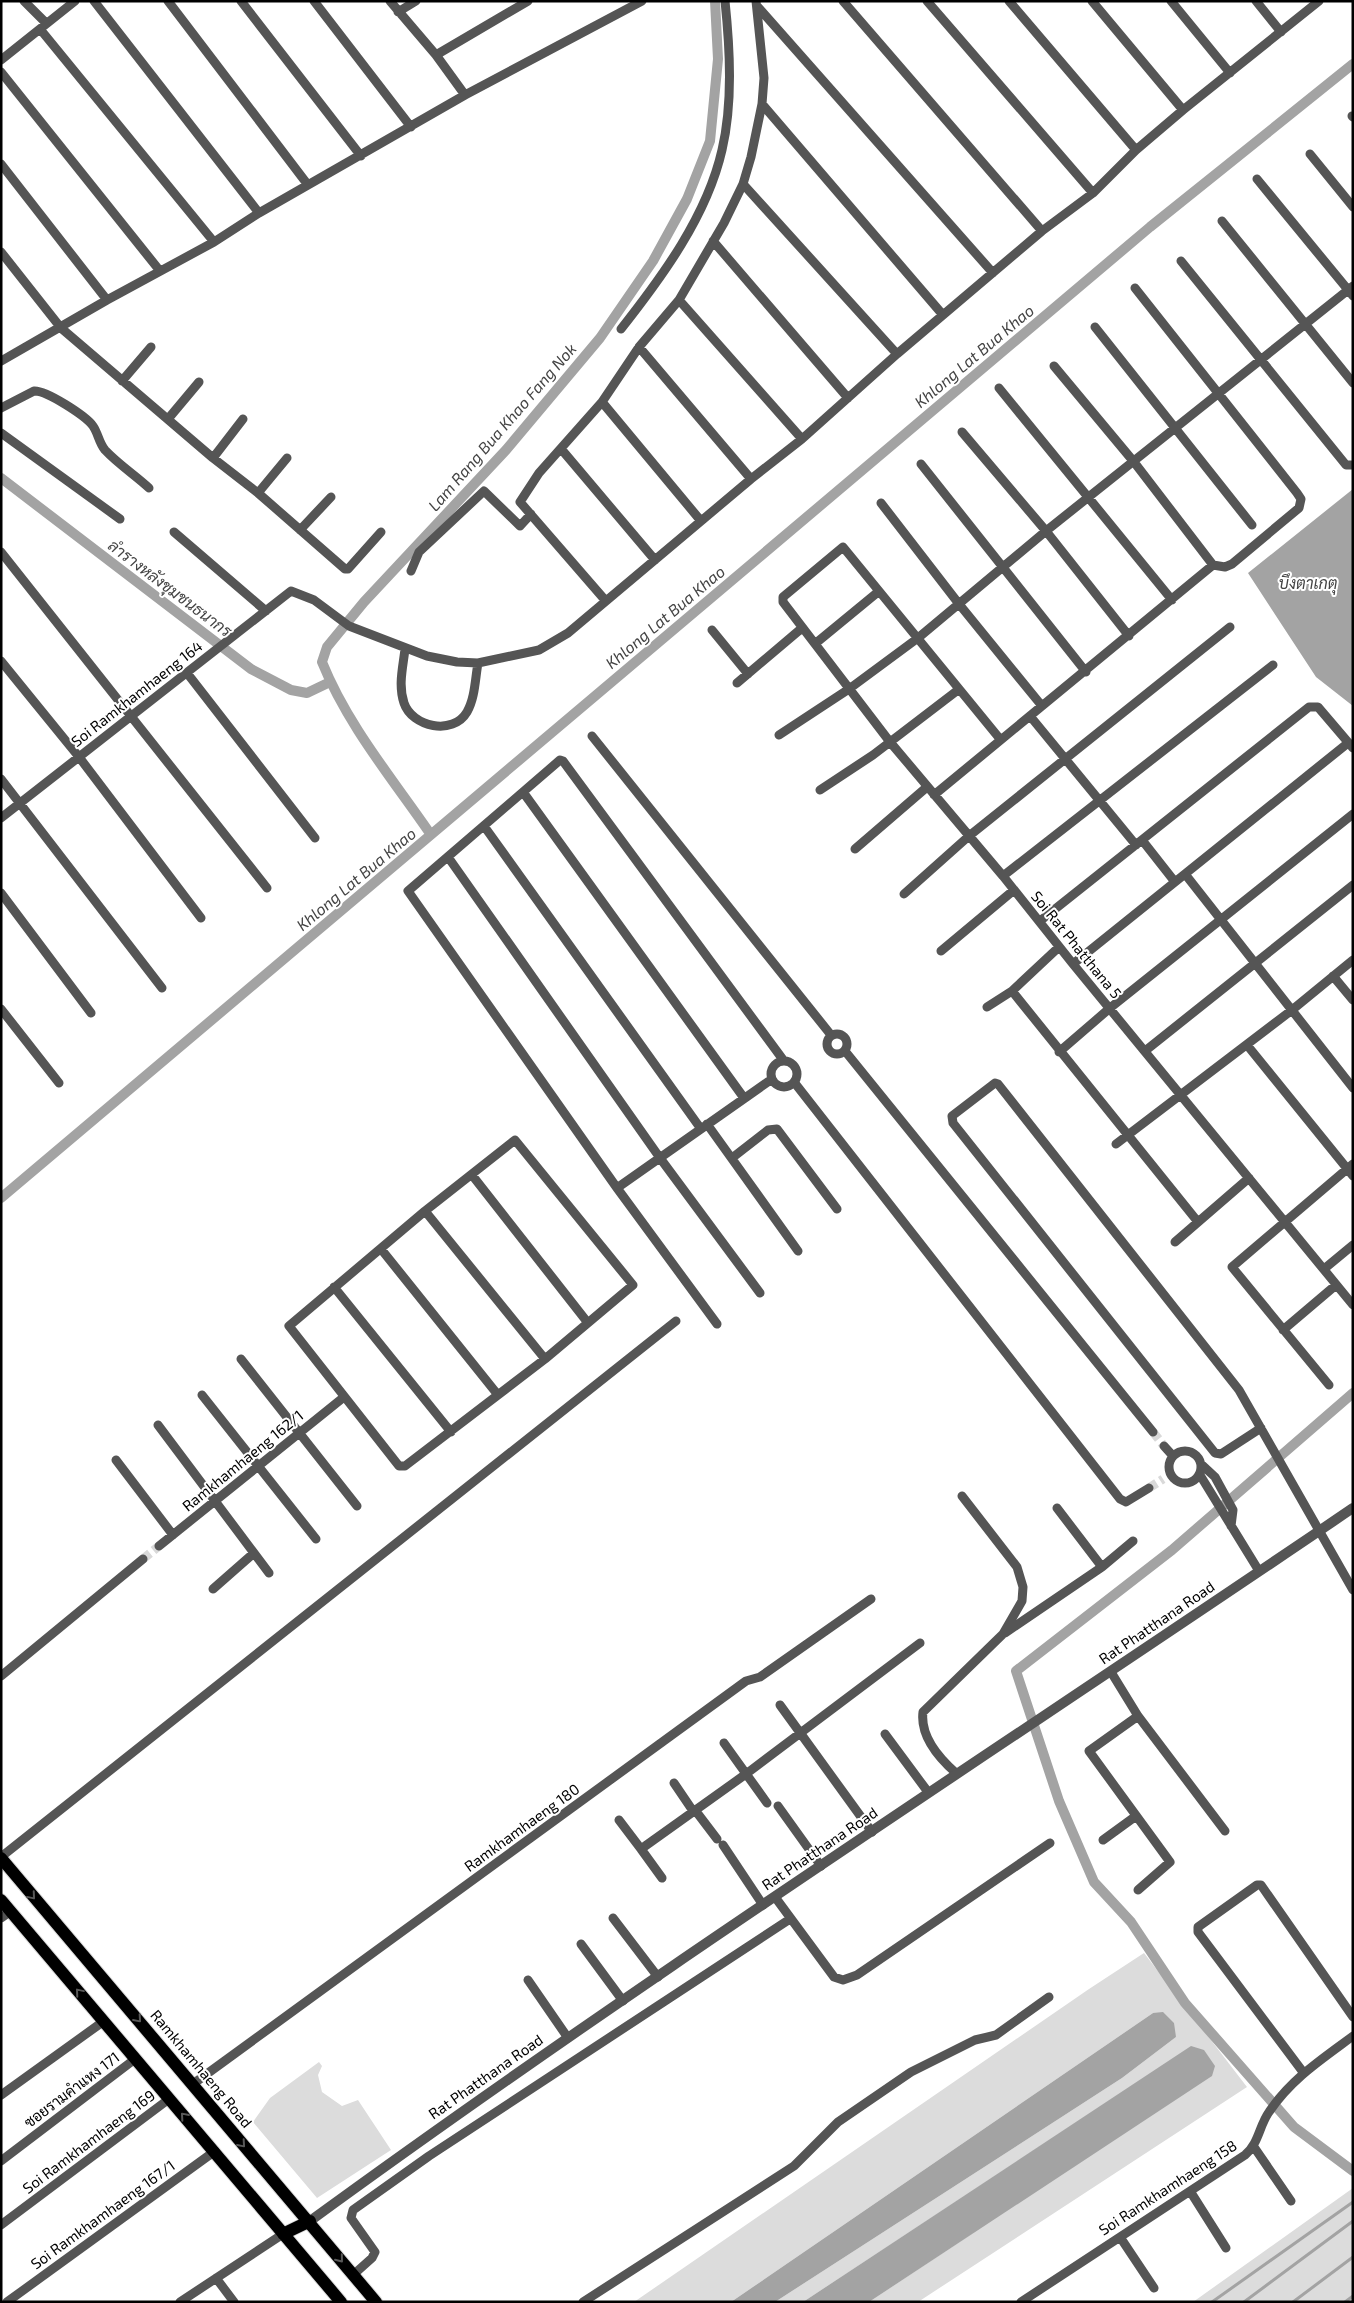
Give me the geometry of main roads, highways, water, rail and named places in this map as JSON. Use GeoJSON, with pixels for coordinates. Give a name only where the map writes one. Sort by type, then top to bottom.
{"type":"FeatureCollection","features":[{"type":"Feature","properties":{"kind":"main road","name":"Ramkhamhaeng Road"},"geometry":{"type":"LineString","coordinates":[[1,1858],[310,2221],[376,2302]]}},
{"type":"Feature","properties":{"kind":"main road"},"geometry":{"type":"LineString","coordinates":[[1,1900],[6,1915],[104,2021],[341,2302]]}},
{"type":"Feature","properties":{"kind":"main road"},"geometry":{"type":"LineString","coordinates":[[283,2234],[310,2221]]}},
{"type":"Feature","properties":{"kind":"water","name":"บึงตาเกตุ"},"geometry":{"type":"Polygon","coordinates":[[[1353,489],[1353,706],[1316,677],[1248,573],[1353,489]]]}},
{"type":"Feature","properties":{"kind":"water"},"geometry":{"type":"Polygon","coordinates":[[[1163,2012],[1174,2023],[1176,2037],[1122,2078],[775,2302],[731,2302],[1153,2013],[1163,2012]]]}},
{"type":"Feature","properties":{"kind":"water"},"geometry":{"type":"Polygon","coordinates":[[[1191,2046],[1204,2050],[1215,2066],[1212,2076],[869,2302],[803,2302],[1191,2046]]]}},
{"type":"Feature","properties":{"kind":"waterway","name":"Lam Rang Bua Khao Fang Nok"},"geometry":{"type":"LineString","coordinates":[[429,832],[371,750],[344,707],[322,662],[327,647],[364,602],[506,450],[600,338],[653,261],[687,199],[710,141],[718,59],[715,1]]}},
{"type":"Feature","properties":{"kind":"waterway","name":"Khlong Lat Bua Khao"},"geometry":{"type":"LineString","coordinates":[[1,1198],[1150,227],[1353,64]]}},
{"type":"Feature","properties":{"kind":"waterway","name":"ลำรางหลังชุมชนธนากร"},"geometry":{"type":"LineString","coordinates":[[1,478],[251,669],[291,690],[307,693],[330,682]]}},
{"type":"Feature","properties":{"kind":"waterway"},"geometry":{"type":"LineString","coordinates":[[1353,1393],[1172,1550],[1016,1671],[1059,1801],[1094,1882],[1131,1922],[1185,2003],[1294,2127],[1353,2171]]}},
{"type":"Feature","properties":{"kind":"waterway"},"geometry":{"type":"LineString","coordinates":[[1212,2302],[1353,2202]]}},
{"type":"Feature","properties":{"kind":"waterway"},"geometry":{"type":"LineString","coordinates":[[1244,2302],[1353,2221]]}},
{"type":"Feature","properties":{"kind":"waterway"},"geometry":{"type":"LineString","coordinates":[[1293,2302],[1353,2257]]}},
{"type":"Feature","properties":{"kind":"waterway"},"geometry":{"type":"LineString","coordinates":[[1345,2302],[1353,2296]]}},
{"type":"Feature","properties":{"kind":"tunnel"},"geometry":{"type":"LineString","coordinates":[[1153,1432],[1164,1446]]}},
{"type":"Feature","properties":{"kind":"tunnel"},"geometry":{"type":"LineString","coordinates":[[1149,1488],[1163,1479]]}},
{"type":"Feature","properties":{"kind":"tunnel"},"geometry":{"type":"LineString","coordinates":[[143,1559],[159,1546]]}}]}
